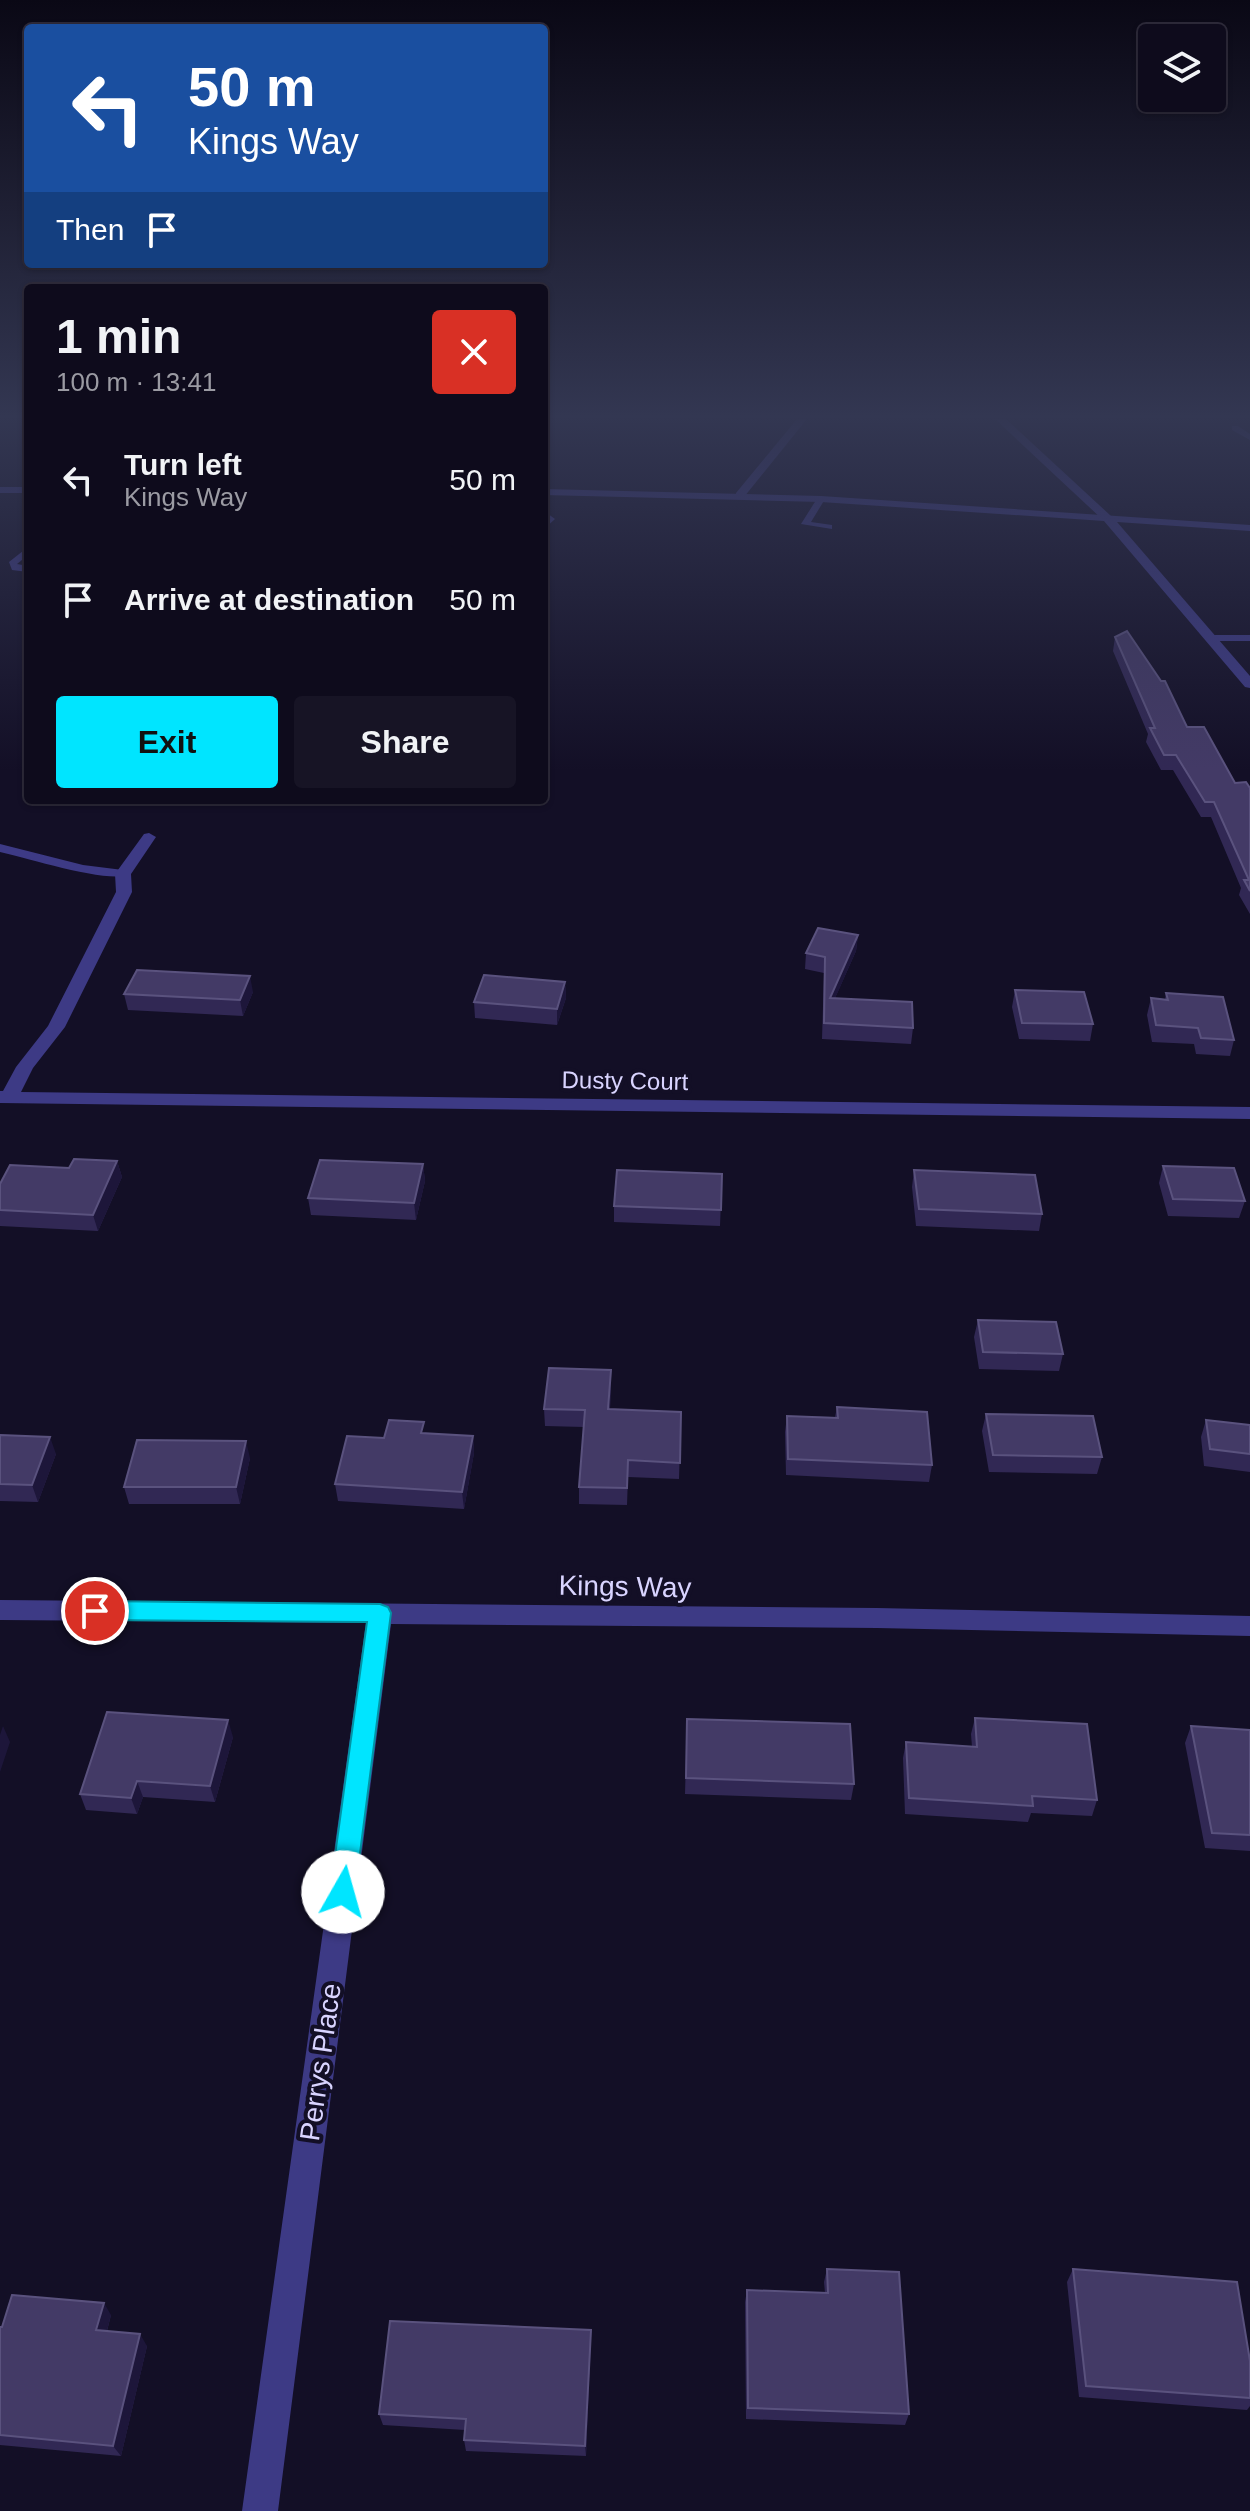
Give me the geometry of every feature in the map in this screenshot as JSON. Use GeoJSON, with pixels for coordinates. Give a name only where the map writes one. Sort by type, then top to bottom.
{"type":"FeatureCollection","features":[{"type":"Feature","properties":{"kind":"street"},"geometry":{"type":"LineString","coordinates":[[1123,536],[1250,684]]}},
{"type":"Feature","properties":{"kind":"street"},"geometry":{"type":"LineString","coordinates":[[5,1097],[56,1027],[124,892],[123,874],[149,837]]}},
{"type":"Feature","properties":{"kind":"street","name":"Dusty Court"},"geometry":{"type":"LineString","coordinates":[[5,1097],[1250,1113]]}},
{"type":"Feature","properties":{"kind":"street","name":"Kings Way"},"geometry":{"type":"LineString","coordinates":[[0,1610],[1250,1626]]}},
{"type":"Feature","properties":{"kind":"street","name":"Perrys Place"},"geometry":{"type":"LineString","coordinates":[[260,2511],[380,1613]]}},
{"type":"Feature","properties":{"kind":"lane"},"geometry":{"type":"LineString","coordinates":[[24,554],[12,564],[15,568],[24,569]]}},
{"type":"Feature","properties":{"kind":"lane"},"geometry":{"type":"LineString","coordinates":[[1212,638],[1250,638]]}},
{"type":"Feature","properties":{"kind":"lane"},"geometry":{"type":"LineString","coordinates":[[0,848],[83,869],[123,874]]}},
{"type":"Feature","properties":{"kind":"building"},"geometry":{"type":"Polygon","coordinates":[[[1127,631],[1161,681],[1165,681],[1187,727],[1204,727],[1235,783],[1246,782],[1250,788],[1250,891],[1244,880],[1249,880],[1214,802],[1205,802],[1176,755],[1164,755],[1150,728],[1155,728],[1115,637],[1127,631]]]}},
{"type":"Feature","properties":{"kind":"building"},"geometry":{"type":"Polygon","coordinates":[[[818,928],[858,935],[830,998],[912,1002],[913,1028],[824,1023],[825,957],[806,953],[818,928]]]}},
{"type":"Feature","properties":{"kind":"building"},"geometry":{"type":"Polygon","coordinates":[[[137,970],[250,976],[240,1000],[124,994],[137,970]]]}},
{"type":"Feature","properties":{"kind":"building"},"geometry":{"type":"Polygon","coordinates":[[[484,975],[565,982],[557,1009],[474,1002],[484,975]]]}},
{"type":"Feature","properties":{"kind":"building"},"geometry":{"type":"Polygon","coordinates":[[[1015,990],[1084,992],[1093,1024],[1022,1023],[1015,990]]]}},
{"type":"Feature","properties":{"kind":"building"},"geometry":{"type":"Polygon","coordinates":[[[1166,993],[1223,997],[1234,1040],[1201,1038],[1198,1028],[1156,1025],[1151,998],[1168,1000],[1166,993]]]}},
{"type":"Feature","properties":{"kind":"building"},"geometry":{"type":"Polygon","coordinates":[[[74,1159],[117,1161],[93,1215],[0,1210],[0,1184],[10,1165],[69,1168],[74,1159]]]}},
{"type":"Feature","properties":{"kind":"building"},"geometry":{"type":"Polygon","coordinates":[[[320,1160],[423,1164],[414,1203],[308,1198],[320,1160]]]}},
{"type":"Feature","properties":{"kind":"building"},"geometry":{"type":"Polygon","coordinates":[[[1163,1166],[1234,1168],[1245,1201],[1173,1199],[1163,1166]]]}},
{"type":"Feature","properties":{"kind":"building"},"geometry":{"type":"Polygon","coordinates":[[[617,1170],[722,1174],[721,1210],[614,1206],[617,1170]]]}},
{"type":"Feature","properties":{"kind":"building"},"geometry":{"type":"Polygon","coordinates":[[[914,1170],[1035,1175],[1042,1214],[919,1209],[914,1170]]]}},
{"type":"Feature","properties":{"kind":"building"},"geometry":{"type":"Polygon","coordinates":[[[978,1320],[1056,1322],[1063,1354],[983,1352],[978,1320]]]}},
{"type":"Feature","properties":{"kind":"building"},"geometry":{"type":"Polygon","coordinates":[[[549,1368],[611,1370],[608,1409],[681,1412],[680,1463],[628,1460],[627,1488],[579,1487],[585,1410],[544,1409],[549,1368]]]}},
{"type":"Feature","properties":{"kind":"building"},"geometry":{"type":"Polygon","coordinates":[[[837,1407],[927,1412],[932,1465],[788,1459],[787,1416],[838,1418],[837,1407]]]}},
{"type":"Feature","properties":{"kind":"building"},"geometry":{"type":"Polygon","coordinates":[[[986,1414],[1093,1416],[1102,1457],[993,1455],[986,1414]]]}},
{"type":"Feature","properties":{"kind":"building"},"geometry":{"type":"Polygon","coordinates":[[[389,1420],[424,1422],[421,1433],[473,1436],[462,1492],[335,1484],[347,1436],[384,1438],[389,1420]]]}},
{"type":"Feature","properties":{"kind":"building"},"geometry":{"type":"Polygon","coordinates":[[[1206,1420],[1250,1425],[1250,1454],[1210,1449],[1206,1420]]]}},
{"type":"Feature","properties":{"kind":"building"},"geometry":{"type":"Polygon","coordinates":[[[0,1435],[50,1437],[32,1485],[0,1484],[0,1435]]]}},
{"type":"Feature","properties":{"kind":"building"},"geometry":{"type":"Polygon","coordinates":[[[137,1440],[246,1441],[236,1487],[124,1487],[137,1440]]]}},
{"type":"Feature","properties":{"kind":"building"},"geometry":{"type":"Polygon","coordinates":[[[107,1712],[228,1720],[210,1786],[137,1781],[131,1798],[80,1794],[107,1712]]]}},
{"type":"Feature","properties":{"kind":"building"},"geometry":{"type":"Polygon","coordinates":[[[975,1718],[1087,1724],[1097,1800],[1032,1796],[1033,1806],[909,1798],[906,1742],[977,1747],[975,1718]]]}},
{"type":"Feature","properties":{"kind":"building"},"geometry":{"type":"Polygon","coordinates":[[[687,1719],[850,1724],[854,1784],[686,1778],[687,1719]]]}},
{"type":"Feature","properties":{"kind":"building"},"geometry":{"type":"Polygon","coordinates":[[[1191,1726],[1250,1730],[1250,1835],[1212,1833],[1191,1726]]]}},
{"type":"Feature","properties":{"kind":"building"},"geometry":{"type":"Polygon","coordinates":[[[827,2269],[899,2272],[909,2414],[748,2408],[747,2290],[828,2293],[827,2269]]]}},
{"type":"Feature","properties":{"kind":"building"},"geometry":{"type":"Polygon","coordinates":[[[1073,2269],[1237,2282],[1250,2361],[1250,2398],[1086,2386],[1073,2269]]]}},
{"type":"Feature","properties":{"kind":"building"},"geometry":{"type":"Polygon","coordinates":[[[12,2295],[104,2303],[96,2330],[140,2334],[113,2446],[0,2435],[0,2327],[12,2295]]]}},
{"type":"Feature","properties":{"kind":"building"},"geometry":{"type":"Polygon","coordinates":[[[390,2321],[591,2330],[585,2446],[464,2440],[466,2419],[379,2414],[390,2321]]]}},
{"type":"Feature","properties":{"kind":"route"},"geometry":{"type":"LineString","coordinates":[[95,1611],[380,1613],[343,1892]]}}]}
